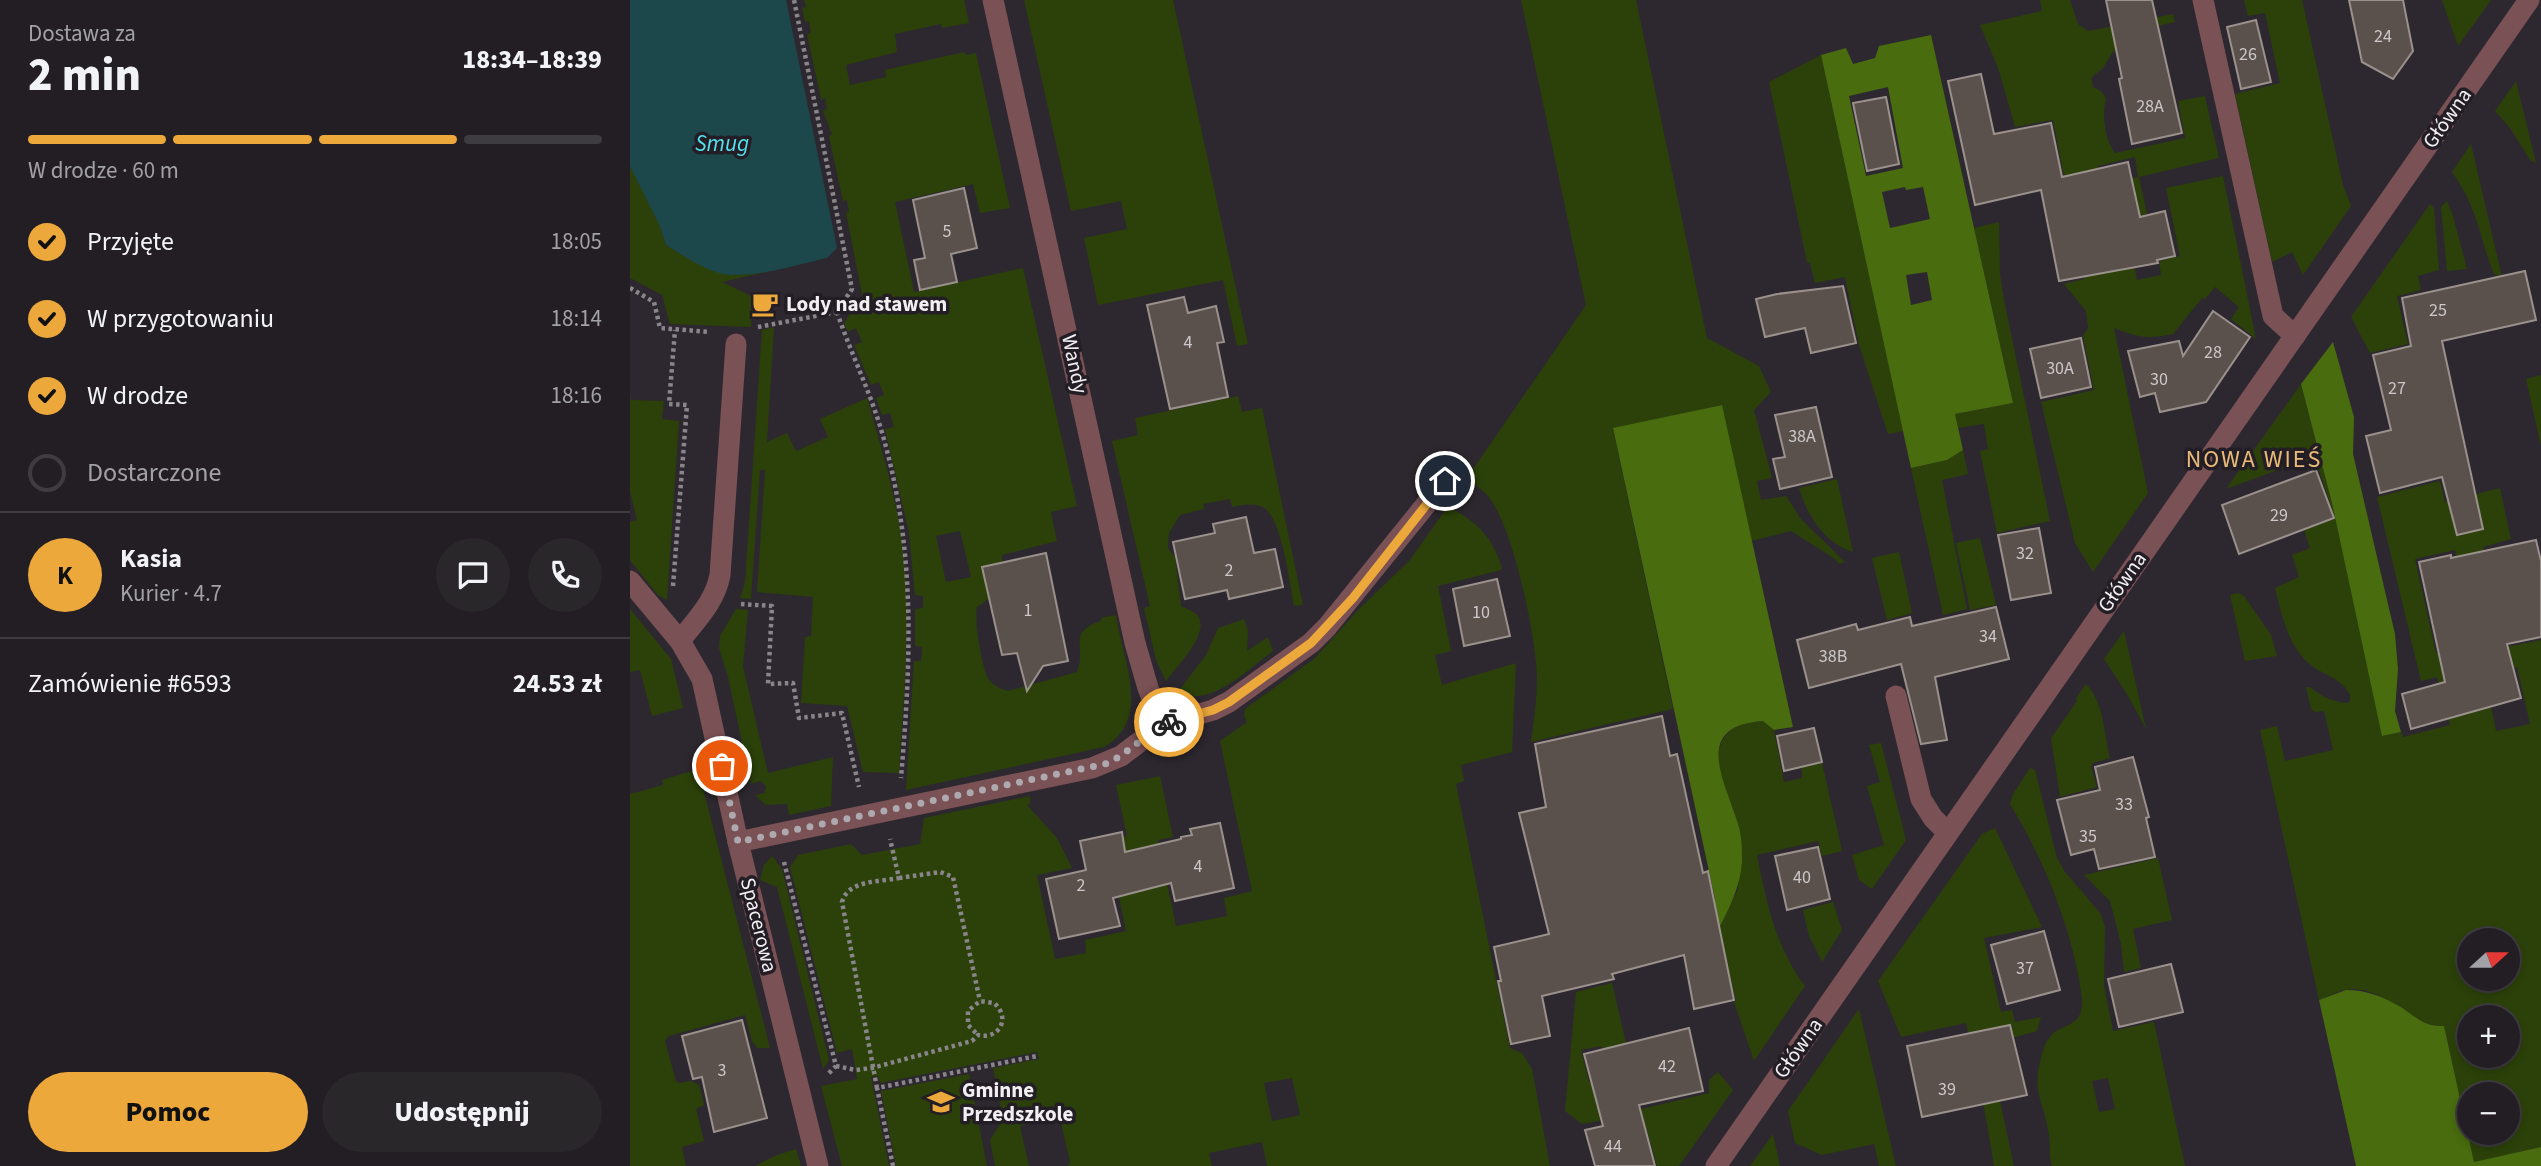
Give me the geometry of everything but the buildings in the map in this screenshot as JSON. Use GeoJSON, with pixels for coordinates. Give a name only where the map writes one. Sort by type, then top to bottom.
{"type":"FeatureCollection","features":[{"type":"Feature","properties":{"kind":"street","name":"Wandy"},"geometry":{"type":"LineString","coordinates":[[993,0],[1135,643],[1162,725]]}},
{"type":"Feature","properties":{"kind":"street"},"geometry":{"type":"LineString","coordinates":[[2203,0],[2272,310],[2277,321],[2295,336]]}},
{"type":"Feature","properties":{"kind":"street","name":"Główna"},"geometry":{"type":"LineString","coordinates":[[1716,1166],[2529,0]]}},
{"type":"Feature","properties":{"kind":"street"},"geometry":{"type":"LineString","coordinates":[[680,641],[709,604],[720,575],[736,344]]}},
{"type":"Feature","properties":{"kind":"street"},"geometry":{"type":"LineString","coordinates":[[738,842],[1105,764],[1121,756],[1162,725],[1213,710],[1229,702],[1311,643],[1353,598],[1445,481]]}},
{"type":"Feature","properties":{"kind":"street","name":"Spacerowa"},"geometry":{"type":"LineString","coordinates":[[630,581],[680,641],[702,679],[738,842],[818,1166]]}},
{"type":"Feature","properties":{"kind":"street"},"geometry":{"type":"LineString","coordinates":[[1896,696],[1922,799],[1933,818],[1948,833]]}},
{"type":"Feature","properties":{"kind":"path"},"geometry":{"type":"LineString","coordinates":[[755,334],[756,328],[837,312],[852,289],[794,0]]}},
{"type":"Feature","properties":{"kind":"path"},"geometry":{"type":"LineString","coordinates":[[630,288],[654,302],[660,328],[712,332]]}},
{"type":"Feature","properties":{"kind":"path"},"geometry":{"type":"LineString","coordinates":[[837,312],[869,391],[884,438],[903,526],[909,611],[906,711],[900,790],[894,809],[899,878]]}},
{"type":"Feature","properties":{"kind":"path"},"geometry":{"type":"LineString","coordinates":[[663,620],[671,601],[687,405],[669,404],[675,330]]}},
{"type":"Feature","properties":{"kind":"path"},"geometry":{"type":"LineString","coordinates":[[733,603],[772,606],[768,684],[793,683],[799,718],[842,713],[860,789]]}},
{"type":"Feature","properties":{"kind":"path"},"geometry":{"type":"LineString","coordinates":[[780,850],[836,1066]]}},
{"type":"Feature","properties":{"kind":"path"},"geometry":{"type":"LineString","coordinates":[[892,1166],[842,902],[846,892],[855,886],[940,872],[953,877],[980,1001]]}},
{"type":"Feature","properties":{"kind":"path"},"geometry":{"type":"LineString","coordinates":[[980,1001],[994,1003],[1001,1010],[1003,1019],[997,1032],[988,1037],[978,1035],[970,1030],[968,1011],[980,1001]]}},
{"type":"Feature","properties":{"kind":"path"},"geometry":{"type":"LineString","coordinates":[[836,1066],[856,1070],[873,1068],[972,1041],[978,1035]]}},
{"type":"Feature","properties":{"kind":"path"},"geometry":{"type":"LineString","coordinates":[[877,1088],[1037,1056]]}},
{"type":"Feature","properties":{"kind":"path"},"geometry":{"type":"LineString","coordinates":[[826,1076],[836,1066]]}},
{"type":"Feature","properties":{"kind":"green space"},"geometry":{"type":"Polygon","coordinates":[[[804,0],[964,0],[969,23],[942,28],[941,24],[895,34],[897,52],[846,65],[850,85],[886,77],[885,70],[964,52],[966,55],[976,53],[1010,208],[980,213],[973,184],[895,202],[914,292],[1023,268],[1077,506],[1051,512],[1057,541],[1002,555],[1002,567],[994,595],[977,607],[979,644],[989,680],[1008,691],[1077,672],[1084,630],[1101,621],[1101,618],[1116,615],[1131,687],[1131,705],[1127,721],[1119,735],[1104,747],[906,790],[914,661],[921,661],[922,647],[915,646],[915,609],[923,608],[923,596],[915,595],[909,533],[885,429],[894,427],[890,413],[882,415],[876,398],[884,395],[879,382],[871,385],[854,345],[862,342],[856,328],[848,332],[844,324],[857,301],[863,299],[846,213],[849,212],[847,200],[843,201],[829,136],[832,134],[823,111],[827,109],[825,98],[821,99],[807,34],[811,33],[809,21],[805,22],[802,8],[806,7],[804,0]],[[960,531],[936,536],[946,582],[971,577],[960,531]]]}},
{"type":"Feature","properties":{"kind":"green space"},"geometry":{"type":"Polygon","coordinates":[[[1024,0],[1173,0],[1248,344],[1237,346],[1223,280],[1098,305],[1084,238],[1127,229],[1121,201],[1071,211],[1024,0]]]}},
{"type":"Feature","properties":{"kind":"green space"},"geometry":{"type":"Polygon","coordinates":[[[1521,0],[1636,0],[1707,338],[1759,366],[1771,392],[1754,410],[1772,478],[1757,481],[1761,500],[1786,496],[1801,519],[1845,562],[1839,564],[1791,531],[1751,541],[1721,405],[1613,429],[1673,709],[1531,742],[1536,701],[1536,659],[1522,586],[1500,515],[1489,497],[1467,478],[1586,305],[1521,0]]]}},
{"type":"Feature","properties":{"kind":"green space"},"geometry":{"type":"Polygon","coordinates":[[[2040,0],[2070,0],[2078,24],[2088,31],[2173,14],[2175,22],[2154,27],[2112,53],[2103,68],[2091,78],[2093,87],[2101,91],[2106,98],[2105,126],[2108,141],[2115,153],[2185,138],[2178,101],[2205,96],[2219,158],[2139,177],[2147,214],[2125,219],[2137,280],[2161,275],[2159,261],[2180,256],[2166,188],[2223,176],[2256,339],[2231,319],[2239,307],[2215,287],[2205,299],[2202,298],[2173,334],[2143,337],[2114,328],[2148,493],[2093,572],[2075,543],[2041,402],[2094,390],[2083,336],[2088,328],[2086,311],[2064,284],[2084,279],[2053,120],[2015,127],[1999,71],[1980,25],[2042,11],[2040,0]],[[2135,157],[2098,166],[2102,184],[2138,177],[2135,157]]]}},
{"type":"Feature","properties":{"kind":"green space"},"geometry":{"type":"Polygon","coordinates":[[[2244,0],[2302,0],[2343,185],[2351,206],[2303,275],[2292,252],[2272,262],[2235,94],[2280,83],[2265,13],[2248,16],[2244,0]]]}},
{"type":"Feature","properties":{"kind":"green space"},"geometry":{"type":"Polygon","coordinates":[[[2442,0],[2491,0],[2458,46],[2442,0]]]}},
{"type":"Feature","properties":{"kind":"green space"},"geometry":{"type":"Polygon","coordinates":[[[1931,35],[2013,403],[1955,414],[1963,450],[1947,460],[1911,468],[1821,55],[1846,48],[1853,64],[1875,58],[1879,46],[1931,35]],[[1888,87],[1849,96],[1866,176],[1903,168],[1888,87]],[[1905,187],[1882,192],[1890,228],[1930,219],[1923,187],[1906,190],[1905,187]],[[1927,272],[1906,275],[1911,305],[1932,300],[1927,272]]]}},
{"type":"Feature","properties":{"kind":"green space"},"geometry":{"type":"Polygon","coordinates":[[[1821,55],[1903,431],[1888,434],[1859,345],[1845,277],[1815,283],[1810,263],[1807,262],[1769,82],[1821,55]]]}},
{"type":"Feature","properties":{"kind":"green space"},"geometry":{"type":"Polygon","coordinates":[[[2516,81],[2536,163],[2530,160],[2510,128],[2495,111],[2516,81]]]}},
{"type":"Feature","properties":{"kind":"green space"},"geometry":{"type":"Polygon","coordinates":[[[2471,144],[2502,277],[2494,274],[2473,210],[2452,172],[2471,144]]]}},
{"type":"Feature","properties":{"kind":"green space"},"geometry":{"type":"Polygon","coordinates":[[[630,166],[660,226],[666,245],[697,263],[728,275],[774,270],[722,282],[751,296],[751,327],[670,324],[662,295],[630,278],[630,166]]]}},
{"type":"Feature","properties":{"kind":"green space"},"geometry":{"type":"Polygon","coordinates":[[[2447,201],[2467,269],[2447,271],[2441,207],[2447,201]]]}},
{"type":"Feature","properties":{"kind":"green space"},"geometry":{"type":"Polygon","coordinates":[[[2430,204],[2434,208],[2439,270],[2418,276],[2421,290],[2397,296],[2408,344],[2370,353],[2351,317],[2430,204]]]}},
{"type":"Feature","properties":{"kind":"green space"},"geometry":{"type":"Polygon","coordinates":[[[1999,222],[2000,275],[2004,300],[2050,521],[1997,533],[1980,451],[1988,449],[1984,424],[1958,428],[1955,414],[2013,403],[1974,228],[1999,222]]]}},
{"type":"Feature","properties":{"kind":"green space"},"geometry":{"type":"Polygon","coordinates":[[[774,327],[767,442],[787,433],[796,451],[828,437],[820,419],[867,398],[879,440],[895,505],[905,570],[906,646],[899,773],[863,772],[847,706],[801,703],[805,637],[811,636],[813,597],[757,592],[765,470],[760,470],[751,599],[740,598],[745,582],[762,330],[774,327]]]}},
{"type":"Feature","properties":{"kind":"green space"},"geometry":{"type":"Polygon","coordinates":[[[2333,342],[2354,417],[2353,454],[2395,634],[2398,669],[2395,711],[2401,732],[2382,736],[2332,503],[2301,384],[2333,342]]]}},
{"type":"Feature","properties":{"kind":"green space"},"geometry":{"type":"Polygon","coordinates":[[[2541,375],[2541,446],[2526,379],[2541,375]]]}},
{"type":"Feature","properties":{"kind":"green space"},"geometry":{"type":"Polygon","coordinates":[[[2301,384],[2332,503],[2383,736],[2401,732],[2403,737],[2450,725],[2437,677],[2421,681],[2377,497],[2440,481],[2445,502],[2500,488],[2511,539],[2483,547],[2506,647],[2541,640],[2541,1147],[2474,1162],[2470,1145],[2520,1145],[2520,1082],[2457,1082],[2457,1085],[2444,1026],[2419,1020],[2384,999],[2360,990],[2343,991],[2319,1000],[2260,730],[2277,726],[2285,761],[2333,750],[2324,711],[2315,712],[2311,709],[2306,687],[2341,702],[2350,701],[2350,695],[2342,685],[2304,659],[2292,641],[2280,609],[2275,588],[2299,577],[2292,555],[2310,548],[2304,530],[2335,518],[2318,468],[2289,466],[2226,489],[2301,384]],[[2455,550],[2415,559],[2436,653],[2477,643],[2455,550]],[[2517,667],[2484,674],[2496,731],[2530,724],[2517,667]]]}},
{"type":"Feature","properties":{"kind":"green space"},"geometry":{"type":"Polygon","coordinates":[[[1238,396],[1242,412],[1262,408],[1303,605],[1294,606],[1280,538],[1276,525],[1264,508],[1252,505],[1232,507],[1230,499],[1203,504],[1204,509],[1180,515],[1169,533],[1168,548],[1175,557],[1181,606],[1196,614],[1201,625],[1195,642],[1166,681],[1156,660],[1144,608],[1150,606],[1112,441],[1138,435],[1135,418],[1238,396]]]}},
{"type":"Feature","properties":{"kind":"green space"},"geometry":{"type":"Polygon","coordinates":[[[630,397],[631,400],[664,401],[662,419],[679,421],[667,600],[658,595],[630,560],[630,522],[637,520],[630,491],[630,397]]]}},
{"type":"Feature","properties":{"kind":"green space"},"geometry":{"type":"Polygon","coordinates":[[[1722,405],[1793,727],[1774,730],[1763,721],[1741,725],[1727,733],[1720,744],[1721,774],[1739,828],[1742,862],[1737,888],[1719,928],[1713,900],[1715,899],[1613,428],[1722,405]]]}},
{"type":"Feature","properties":{"kind":"green space"},"geometry":{"type":"Polygon","coordinates":[[[1963,450],[1968,474],[1942,480],[1967,609],[1943,615],[1911,468],[1947,460],[1963,450]]]}},
{"type":"Feature","properties":{"kind":"green space"},"geometry":{"type":"Polygon","coordinates":[[[1837,479],[1853,552],[1833,542],[1818,527],[1799,488],[1837,479]]]}},
{"type":"Feature","properties":{"kind":"green space"},"geometry":{"type":"Polygon","coordinates":[[[1448,506],[1482,531],[1502,568],[1438,586],[1451,651],[1435,655],[1442,685],[1516,663],[1512,752],[1461,765],[1464,781],[1456,784],[1510,1048],[1522,1053],[1532,1069],[1550,1166],[1267,1166],[1262,1142],[1209,1153],[1212,1166],[1066,1166],[1070,1162],[1060,1118],[1020,1126],[1029,1166],[995,1166],[990,1140],[1003,1119],[993,1068],[1039,1059],[1037,1052],[880,1083],[878,1076],[871,1077],[889,1166],[842,1166],[821,1086],[857,1079],[852,1049],[837,1053],[790,867],[798,855],[851,844],[862,855],[920,844],[924,818],[1030,796],[1030,804],[1027,805],[1057,838],[1072,868],[1037,875],[1055,959],[1086,953],[1085,940],[1126,931],[1107,840],[1127,836],[1116,785],[1160,776],[1173,837],[1158,840],[1176,926],[1227,916],[1224,898],[1252,891],[1220,741],[1247,722],[1245,709],[1315,658],[1359,609],[1410,560],[1448,506]],[[1292,1078],[1264,1083],[1272,1121],[1300,1115],[1292,1078]]]}},
{"type":"Feature","properties":{"kind":"green space"},"geometry":{"type":"Polygon","coordinates":[[[1980,538],[1996,605],[1970,610],[1956,543],[1980,538]]]}},
{"type":"Feature","properties":{"kind":"green space"},"geometry":{"type":"Polygon","coordinates":[[[1899,552],[1912,613],[1887,620],[1872,558],[1899,552]]]}},
{"type":"Feature","properties":{"kind":"green space"},"geometry":{"type":"Polygon","coordinates":[[[2238,593],[2244,596],[2271,635],[2277,656],[2245,661],[2230,595],[2238,593]]]}},
{"type":"Feature","properties":{"kind":"green space"},"geometry":{"type":"Polygon","coordinates":[[[630,609],[671,659],[683,708],[652,716],[640,670],[630,672],[630,609]]]}},
{"type":"Feature","properties":{"kind":"green space"},"geometry":{"type":"Polygon","coordinates":[[[736,609],[748,610],[743,667],[768,773],[833,757],[831,806],[789,815],[787,804],[766,805],[755,795],[765,793],[766,786],[760,781],[751,784],[728,677],[719,648],[720,636],[736,609]]]}},
{"type":"Feature","properties":{"kind":"green space"},"geometry":{"type":"Polygon","coordinates":[[[1244,619],[1248,631],[1247,651],[1268,637],[1273,651],[1240,677],[1215,691],[1190,696],[1177,693],[1206,655],[1218,628],[1244,619]]]}},
{"type":"Feature","properties":{"kind":"green space"},"geometry":{"type":"Polygon","coordinates":[[[2124,631],[2146,729],[2104,659],[2124,631]]]}},
{"type":"Feature","properties":{"kind":"green space"},"geometry":{"type":"Polygon","coordinates":[[[2086,684],[2100,709],[2110,758],[2091,766],[2097,787],[2060,797],[2051,738],[2086,684]]]}},
{"type":"Feature","properties":{"kind":"green space"},"geometry":{"type":"Polygon","coordinates":[[[1763,721],[1774,730],[1784,782],[1802,778],[1801,758],[1820,754],[1842,851],[1822,856],[1818,841],[1757,855],[1768,907],[1779,940],[1805,986],[1754,1061],[1734,1002],[1736,1001],[1719,928],[1738,889],[1717,760],[1722,742],[1731,730],[1763,721]]]}},
{"type":"Feature","properties":{"kind":"green space"},"geometry":{"type":"Polygon","coordinates":[[[1881,743],[1906,840],[1872,889],[1859,880],[1852,855],[1884,845],[1867,786],[1880,782],[1869,745],[1881,743]]]}},
{"type":"Feature","properties":{"kind":"green space"},"geometry":{"type":"Polygon","coordinates":[[[2030,768],[2035,770],[2057,858],[2065,872],[2101,914],[2105,927],[2104,986],[2113,1031],[2154,1022],[2185,1166],[2052,1166],[2050,1139],[2038,1091],[2038,1073],[2046,1043],[2054,1033],[2076,1020],[2081,1011],[2082,999],[2074,956],[2061,911],[2033,845],[2010,804],[2013,794],[2030,768]],[[2108,1078],[2092,1081],[2099,1112],[2115,1109],[2108,1078]]]}},
{"type":"Feature","properties":{"kind":"green space"},"geometry":{"type":"Polygon","coordinates":[[[698,769],[770,1048],[757,1048],[752,1041],[745,1015],[669,1036],[665,1041],[676,1081],[691,1081],[699,1085],[704,1105],[696,1109],[704,1141],[682,1147],[686,1166],[630,1166],[630,794],[663,785],[662,780],[698,769]]]}},
{"type":"Feature","properties":{"kind":"green space"},"geometry":{"type":"Polygon","coordinates":[[[1995,828],[2042,927],[1984,938],[2001,1012],[2012,1010],[2015,1022],[2041,1017],[2037,1031],[1988,1045],[2014,1166],[1994,1166],[1966,1023],[1901,1037],[1878,981],[1982,834],[1995,828]]]}},
{"type":"Feature","properties":{"kind":"green space"},"geometry":{"type":"Polygon","coordinates":[[[772,856],[782,869],[829,1060],[823,1069],[777,887],[760,880],[764,865],[772,856]]]}},
{"type":"Feature","properties":{"kind":"green space"},"geometry":{"type":"Polygon","coordinates":[[[2158,858],[2172,920],[2133,929],[2141,968],[2124,972],[2121,944],[2110,901],[2084,875],[2158,858]]]}},
{"type":"Feature","properties":{"kind":"green space"},"geometry":{"type":"Polygon","coordinates":[[[1833,902],[1842,930],[1822,962],[1809,936],[1803,910],[1833,902]]]}},
{"type":"Feature","properties":{"kind":"green space"},"geometry":{"type":"Polygon","coordinates":[[[1612,983],[1640,1103],[1610,1073],[1602,1046],[1581,1050],[1589,1082],[1595,1080],[1604,1120],[1582,1124],[1565,1111],[1576,992],[1612,983]]]}},
{"type":"Feature","properties":{"kind":"green space"},"geometry":{"type":"Polygon","coordinates":[[[2346,990],[2360,991],[2399,1006],[2425,1023],[2444,1026],[2457,1085],[2457,1145],[2470,1145],[2474,1162],[2541,1147],[2541,1166],[2356,1166],[2319,1000],[2346,990]]]}},
{"type":"Feature","properties":{"kind":"green space"},"geometry":{"type":"Polygon","coordinates":[[[1859,1009],[1896,1166],[1879,1166],[1874,1144],[1822,1155],[1795,1143],[1788,1111],[1859,1009]]]}},
{"type":"Feature","properties":{"kind":"green space"},"geometry":{"type":"Polygon","coordinates":[[[1718,1072],[1733,1090],[1679,1166],[1657,1166],[1641,1109],[1709,1093],[1709,1080],[1718,1072]]]}},
{"type":"Feature","properties":{"kind":"green space"},"geometry":{"type":"Polygon","coordinates":[[[969,1074],[987,1166],[896,1166],[881,1091],[969,1074]]]}},
{"type":"Feature","properties":{"kind":"green space"},"geometry":{"type":"Polygon","coordinates":[[[1773,1134],[1780,1166],[1750,1166],[1773,1134]]]}},
{"type":"Feature","properties":{"kind":"green space"},"geometry":{"type":"Polygon","coordinates":[[[796,1149],[801,1166],[755,1166],[777,1155],[796,1149]]]}},
{"type":"Feature","properties":{"kind":"water","name":"Smug"},"geometry":{"type":"Polygon","coordinates":[[[630,0],[786,0],[837,248],[827,258],[767,272],[730,275],[705,268],[666,245],[660,226],[630,166],[630,0]]]}},
{"type":"Feature","properties":{"kind":"way so far"},"geometry":{"type":"LineString","coordinates":[[722,766],[738,842],[1092,768],[1121,756],[1153,730],[1169,722]]}},
{"type":"Feature","properties":{"kind":"place","name":"Lody nad stawem"},"geometry":{"type":"Point","coordinates":[765,304]}},
{"type":"Feature","properties":{"kind":"place","name":"Gminne Przedszkole"},"geometry":{"type":"Point","coordinates":[941,1102]}},
{"type":"Feature","properties":{"kind":"district","name":"NOWA WIEŚ"},"geometry":{"type":"Point","coordinates":[2254,459]}},
{"type":"Feature","properties":{"kind":"route"},"geometry":{"type":"LineString","coordinates":[[1169,722],[1213,710],[1229,702],[1311,643],[1353,598],[1445,481]]}}]}
